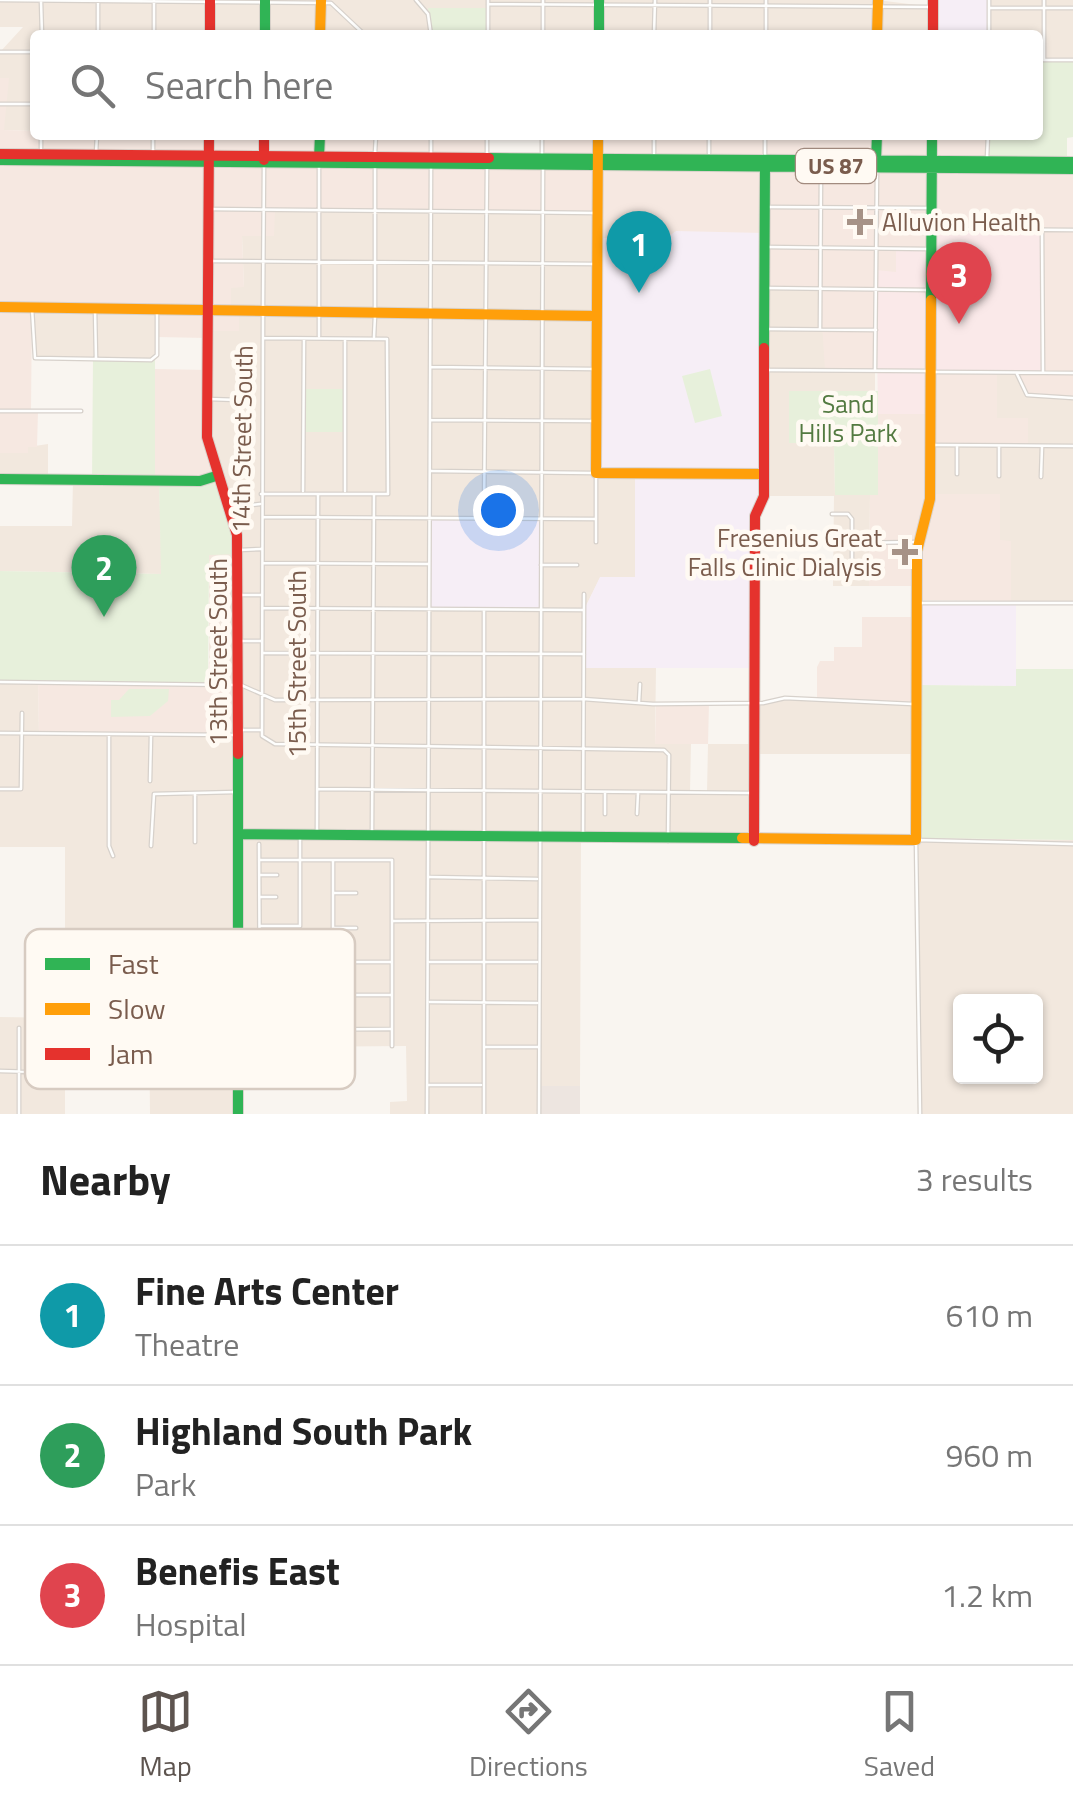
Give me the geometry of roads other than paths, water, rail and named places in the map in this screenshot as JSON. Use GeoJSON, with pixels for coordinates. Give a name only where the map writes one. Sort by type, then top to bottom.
{"type":"FeatureCollection","features":[{"type":"Feature","properties":{"kind":"main road"},"geometry":{"type":"LineString","coordinates":[[210,1],[210,30]]}},
{"type":"Feature","properties":{"kind":"main road"},"geometry":{"type":"LineString","coordinates":[[264,30],[265,1]]}},
{"type":"Feature","properties":{"kind":"main road"},"geometry":{"type":"LineString","coordinates":[[320,30],[321,2]]}},
{"type":"Feature","properties":{"kind":"main road"},"geometry":{"type":"LineString","coordinates":[[599,2],[599,30]]}},
{"type":"Feature","properties":{"kind":"main road"},"geometry":{"type":"LineString","coordinates":[[878,3],[878,30]]}},
{"type":"Feature","properties":{"kind":"main road"},"geometry":{"type":"LineString","coordinates":[[932,30],[933,4]]}},
{"type":"Feature","properties":{"kind":"main road","name":"13th Street South"},"geometry":{"type":"LineString","coordinates":[[208,140],[208,450],[232,508],[238,550],[238,929]]}},
{"type":"Feature","properties":{"kind":"main road","name":"14th Street South"},"geometry":{"type":"LineString","coordinates":[[264,140],[264,159]]}},
{"type":"Feature","properties":{"kind":"main road"},"geometry":{"type":"LineString","coordinates":[[319,160],[320,140]]}},
{"type":"Feature","properties":{"kind":"main road"},"geometry":{"type":"LineString","coordinates":[[598,140],[596,473],[764,474]]}},
{"type":"Feature","properties":{"kind":"main road"},"geometry":{"type":"LineString","coordinates":[[876,140],[876,164]]}},
{"type":"Feature","properties":{"kind":"main road"},"geometry":{"type":"LineString","coordinates":[[238,834],[668,841],[916,840],[918,542],[930,505],[932,140]]}},
{"type":"Feature","properties":{"kind":"main road"},"geometry":{"type":"LineString","coordinates":[[0,157],[264,159]]}},
{"type":"Feature","properties":{"kind":"main road","name":"US 87"},"geometry":{"type":"LineString","coordinates":[[264,159],[1073,166]]}},
{"type":"Feature","properties":{"kind":"main road"},"geometry":{"type":"LineString","coordinates":[[754,841],[755,516],[764,496],[765,163]]}},
{"type":"Feature","properties":{"kind":"main road"},"geometry":{"type":"LineString","coordinates":[[0,307],[158,308],[263,314],[597,316]]}},
{"type":"Feature","properties":{"kind":"main road"},"geometry":{"type":"LineString","coordinates":[[0,480],[200,481],[216,476]]}},
{"type":"Feature","properties":{"kind":"street"},"geometry":{"type":"LineString","coordinates":[[0,0],[321,2],[334,5],[360,30]]}},
{"type":"Feature","properties":{"kind":"street"},"geometry":{"type":"LineString","coordinates":[[41,0],[42,30]]}},
{"type":"Feature","properties":{"kind":"street"},"geometry":{"type":"LineString","coordinates":[[766,0],[766,30]]}},
{"type":"Feature","properties":{"kind":"street"},"geometry":{"type":"LineString","coordinates":[[989,0],[989,30]]}},
{"type":"Feature","properties":{"kind":"street"},"geometry":{"type":"LineString","coordinates":[[1044,0],[1044,60],[1073,60]]}},
{"type":"Feature","properties":{"kind":"street"},"geometry":{"type":"LineString","coordinates":[[98,1],[98,30]]}},
{"type":"Feature","properties":{"kind":"street"},"geometry":{"type":"LineString","coordinates":[[154,1],[154,30]]}},
{"type":"Feature","properties":{"kind":"street"},"geometry":{"type":"LineString","coordinates":[[420,1],[428,14],[430,30]]}},
{"type":"Feature","properties":{"kind":"street"},"geometry":{"type":"LineString","coordinates":[[488,30],[488,2],[933,4]]}},
{"type":"Feature","properties":{"kind":"street"},"geometry":{"type":"LineString","coordinates":[[543,2],[543,30]]}},
{"type":"Feature","properties":{"kind":"street"},"geometry":{"type":"LineString","coordinates":[[654,30],[655,3]]}},
{"type":"Feature","properties":{"kind":"street"},"geometry":{"type":"LineString","coordinates":[[710,3],[710,30]]}},
{"type":"Feature","properties":{"kind":"street"},"geometry":{"type":"LineString","coordinates":[[989,8],[1073,8]]}},
{"type":"Feature","properties":{"kind":"street"},"geometry":{"type":"LineString","coordinates":[[0,52],[30,52]]}},
{"type":"Feature","properties":{"kind":"street"},"geometry":{"type":"LineString","coordinates":[[0,104],[30,104]]}},
{"type":"Feature","properties":{"kind":"street"},"geometry":{"type":"LineString","coordinates":[[41,140],[41,158]]}},
{"type":"Feature","properties":{"kind":"street"},"geometry":{"type":"LineString","coordinates":[[96,158],[97,140]]}},
{"type":"Feature","properties":{"kind":"street"},"geometry":{"type":"LineString","coordinates":[[152,140],[153,158]]}},
{"type":"Feature","properties":{"kind":"street"},"geometry":{"type":"LineString","coordinates":[[374,337],[376,140]]}},
{"type":"Feature","properties":{"kind":"street"},"geometry":{"type":"LineString","coordinates":[[428,1114],[431,140]]}},
{"type":"Feature","properties":{"kind":"street"},"geometry":{"type":"LineString","coordinates":[[484,519],[487,140]]}},
{"type":"Feature","properties":{"kind":"street"},"geometry":{"type":"LineString","coordinates":[[539,1114],[542,140]]}},
{"type":"Feature","properties":{"kind":"street"},"geometry":{"type":"LineString","coordinates":[[654,140],[654,163]]}},
{"type":"Feature","properties":{"kind":"street"},"geometry":{"type":"LineString","coordinates":[[709,140],[709,163]]}},
{"type":"Feature","properties":{"kind":"street"},"geometry":{"type":"LineString","coordinates":[[765,140],[765,163]]}},
{"type":"Feature","properties":{"kind":"street"},"geometry":{"type":"LineString","coordinates":[[987,165],[988,140]]}},
{"type":"Feature","properties":{"kind":"street","name":"14th Street South"},"geometry":{"type":"LineString","coordinates":[[260,730],[264,159]]}},
{"type":"Feature","properties":{"kind":"street"},"geometry":{"type":"LineString","coordinates":[[319,160],[319,338]]}},
{"type":"Feature","properties":{"kind":"street"},"geometry":{"type":"LineString","coordinates":[[820,330],[821,163]]}},
{"type":"Feature","properties":{"kind":"street"},"geometry":{"type":"LineString","coordinates":[[875,371],[876,164]]}},
{"type":"Feature","properties":{"kind":"street"},"geometry":{"type":"LineString","coordinates":[[765,207],[932,208]]}},
{"type":"Feature","properties":{"kind":"street"},"geometry":{"type":"LineString","coordinates":[[208,209],[598,213]]}},
{"type":"Feature","properties":{"kind":"street"},"geometry":{"type":"LineString","coordinates":[[932,229],[1073,230]]}},
{"type":"Feature","properties":{"kind":"street"},"geometry":{"type":"LineString","coordinates":[[1042,230],[1043,372]]}},
{"type":"Feature","properties":{"kind":"street"},"geometry":{"type":"LineString","coordinates":[[764,247],[932,249]]}},
{"type":"Feature","properties":{"kind":"street"},"geometry":{"type":"LineString","coordinates":[[208,261],[597,264]]}},
{"type":"Feature","properties":{"kind":"street"},"geometry":{"type":"LineString","coordinates":[[764,288],[876,290],[931,296]]}},
{"type":"Feature","properties":{"kind":"street"},"geometry":{"type":"LineString","coordinates":[[32,307],[33,357],[96,359],[155,358],[158,308]]}},
{"type":"Feature","properties":{"kind":"street"},"geometry":{"type":"LineString","coordinates":[[95,307],[96,359]]}},
{"type":"Feature","properties":{"kind":"street"},"geometry":{"type":"LineString","coordinates":[[764,329],[876,330]]}},
{"type":"Feature","properties":{"kind":"street"},"geometry":{"type":"LineString","coordinates":[[260,494],[388,494],[385,337],[264,338]]}},
{"type":"Feature","properties":{"kind":"street"},"geometry":{"type":"LineString","coordinates":[[302,494],[304,338]]}},
{"type":"Feature","properties":{"kind":"street"},"geometry":{"type":"LineString","coordinates":[[345,338],[345,494]]}},
{"type":"Feature","properties":{"kind":"street"},"geometry":{"type":"LineString","coordinates":[[430,367],[597,369]]}},
{"type":"Feature","properties":{"kind":"street"},"geometry":{"type":"LineString","coordinates":[[764,370],[1073,373]]}},
{"type":"Feature","properties":{"kind":"street"},"geometry":{"type":"LineString","coordinates":[[1016,372],[1027,395],[1073,398]]}},
{"type":"Feature","properties":{"kind":"street"},"geometry":{"type":"LineString","coordinates":[[207,400],[238,400]]}},
{"type":"Feature","properties":{"kind":"street"},"geometry":{"type":"LineString","coordinates":[[0,411],[80,411]]}},
{"type":"Feature","properties":{"kind":"street"},"geometry":{"type":"LineString","coordinates":[[429,420],[596,421]]}},
{"type":"Feature","properties":{"kind":"street"},"geometry":{"type":"LineString","coordinates":[[930,445],[1073,446]]}},
{"type":"Feature","properties":{"kind":"street"},"geometry":{"type":"LineString","coordinates":[[957,445],[957,474]]}},
{"type":"Feature","properties":{"kind":"street"},"geometry":{"type":"LineString","coordinates":[[999,445],[999,476]]}},
{"type":"Feature","properties":{"kind":"street"},"geometry":{"type":"LineString","coordinates":[[1041,477],[1042,446]]}},
{"type":"Feature","properties":{"kind":"street"},"geometry":{"type":"LineString","coordinates":[[429,471],[596,473],[596,542]]}},
{"type":"Feature","properties":{"kind":"street","name":"15th Street South"},"geometry":{"type":"LineString","coordinates":[[316,834],[318,494]]}},
{"type":"Feature","properties":{"kind":"street"},"geometry":{"type":"LineString","coordinates":[[372,835],[374,494]]}},
{"type":"Feature","properties":{"kind":"street"},"geometry":{"type":"LineString","coordinates":[[232,508],[261,504]]}},
{"type":"Feature","properties":{"kind":"street"},"geometry":{"type":"LineString","coordinates":[[832,514],[851,516],[852,542],[850,568],[833,570]]}},
{"type":"Feature","properties":{"kind":"street"},"geometry":{"type":"LineString","coordinates":[[262,517],[596,520]]}},
{"type":"Feature","properties":{"kind":"street"},"geometry":{"type":"LineString","coordinates":[[852,542],[918,542]]}},
{"type":"Feature","properties":{"kind":"street"},"geometry":{"type":"LineString","coordinates":[[238,550],[261,550]]}},
{"type":"Feature","properties":{"kind":"street"},"geometry":{"type":"LineString","coordinates":[[261,562],[428,564]]}},
{"type":"Feature","properties":{"kind":"street"},"geometry":{"type":"LineString","coordinates":[[540,565],[577,565]]}},
{"type":"Feature","properties":{"kind":"street"},"geometry":{"type":"LineString","coordinates":[[238,594],[262,595]]}},
{"type":"Feature","properties":{"kind":"street"},"geometry":{"type":"LineString","coordinates":[[584,594],[584,838]]}},
{"type":"Feature","properties":{"kind":"street"},"geometry":{"type":"LineString","coordinates":[[916,603],[1073,603]]}},
{"type":"Feature","properties":{"kind":"street"},"geometry":{"type":"LineString","coordinates":[[262,608],[584,610]]}},
{"type":"Feature","properties":{"kind":"street"},"geometry":{"type":"LineString","coordinates":[[484,610],[484,1114]]}},
{"type":"Feature","properties":{"kind":"street"},"geometry":{"type":"LineString","coordinates":[[238,641],[261,641]]}},
{"type":"Feature","properties":{"kind":"street"},"geometry":{"type":"LineString","coordinates":[[262,654],[584,654]]}},
{"type":"Feature","properties":{"kind":"street"},"geometry":{"type":"LineString","coordinates":[[0,682],[238,685],[275,700],[583,699],[640,704],[754,703],[797,698],[916,704]]}},
{"type":"Feature","properties":{"kind":"street"},"geometry":{"type":"LineString","coordinates":[[640,684],[640,704]]}},
{"type":"Feature","properties":{"kind":"street"},"geometry":{"type":"LineString","coordinates":[[0,789],[21,789],[22,713]]}},
{"type":"Feature","properties":{"kind":"street"},"geometry":{"type":"LineString","coordinates":[[0,733],[151,735],[260,730],[266,740],[317,744],[584,746],[667,752],[668,841]]}},
{"type":"Feature","properties":{"kind":"street"},"geometry":{"type":"LineString","coordinates":[[109,735],[109,846],[113,856]]}},
{"type":"Feature","properties":{"kind":"street"},"geometry":{"type":"LineString","coordinates":[[150,781],[151,735]]}},
{"type":"Feature","properties":{"kind":"street"},"geometry":{"type":"LineString","coordinates":[[317,789],[754,793]]}},
{"type":"Feature","properties":{"kind":"street"},"geometry":{"type":"LineString","coordinates":[[195,792],[195,842]]}},
{"type":"Feature","properties":{"kind":"street"},"geometry":{"type":"LineString","coordinates":[[151,846],[154,794],[238,792]]}},
{"type":"Feature","properties":{"kind":"street"},"geometry":{"type":"LineString","coordinates":[[605,814],[606,792]]}},
{"type":"Feature","properties":{"kind":"street"},"geometry":{"type":"LineString","coordinates":[[637,814],[638,792]]}},
{"type":"Feature","properties":{"kind":"street"},"geometry":{"type":"LineString","coordinates":[[259,844],[260,926],[300,926],[300,834]]}},
{"type":"Feature","properties":{"kind":"street"},"geometry":{"type":"LineString","coordinates":[[920,1114],[916,840],[1073,844]]}},
{"type":"Feature","properties":{"kind":"street"},"geometry":{"type":"LineString","coordinates":[[259,860],[392,860],[392,1046]]}},
{"type":"Feature","properties":{"kind":"street"},"geometry":{"type":"LineString","coordinates":[[333,860],[333,928],[356,928]]}},
{"type":"Feature","properties":{"kind":"street"},"geometry":{"type":"LineString","coordinates":[[259,876],[277,875]]}},
{"type":"Feature","properties":{"kind":"street"},"geometry":{"type":"LineString","coordinates":[[428,877],[539,879]]}},
{"type":"Feature","properties":{"kind":"street"},"geometry":{"type":"LineString","coordinates":[[333,893],[356,894]]}},
{"type":"Feature","properties":{"kind":"street"},"geometry":{"type":"LineString","coordinates":[[259,897],[276,897]]}},
{"type":"Feature","properties":{"kind":"street"},"geometry":{"type":"LineString","coordinates":[[392,920],[540,920]]}},
{"type":"Feature","properties":{"kind":"street"},"geometry":{"type":"LineString","coordinates":[[355,962],[392,962]]}},
{"type":"Feature","properties":{"kind":"street"},"geometry":{"type":"LineString","coordinates":[[428,962],[539,962]]}},
{"type":"Feature","properties":{"kind":"street"},"geometry":{"type":"LineString","coordinates":[[355,995],[392,995]]}},
{"type":"Feature","properties":{"kind":"street"},"geometry":{"type":"LineString","coordinates":[[428,1002],[539,1003]]}},
{"type":"Feature","properties":{"kind":"street"},"geometry":{"type":"LineString","coordinates":[[19,1028],[19,1114]]}},
{"type":"Feature","properties":{"kind":"street"},"geometry":{"type":"LineString","coordinates":[[355,1029],[392,1029]]}},
{"type":"Feature","properties":{"kind":"street"},"geometry":{"type":"LineString","coordinates":[[484,1047],[540,1046]]}},
{"type":"Feature","properties":{"kind":"street"},"geometry":{"type":"LineString","coordinates":[[0,1071],[25,1071]]}},
{"type":"Feature","properties":{"kind":"street"},"geometry":{"type":"LineString","coordinates":[[428,1085],[484,1085]]}},
{"type":"Feature","properties":{"kind":"place","name":"Alluvion Health"},"geometry":{"type":"Point","coordinates":[860,222]}},
{"type":"Feature","properties":{"kind":"place","name":"Fine Arts Center"},"geometry":{"type":"Point","coordinates":[639,293]}},
{"type":"Feature","properties":{"kind":"place","name":"Benefis East"},"geometry":{"type":"Point","coordinates":[959,324]}},
{"type":"Feature","properties":{"kind":"place","name":"Fresenius Great Falls Clinic Dialysis"},"geometry":{"type":"Point","coordinates":[905,552]}},
{"type":"Feature","properties":{"kind":"place","name":"Highland South Park"},"geometry":{"type":"Point","coordinates":[104,617]}},
{"type":"Feature","properties":{"kind":"park label","name":"Sand Hills Park"},"geometry":{"type":"Point","coordinates":[848,418]}}]}
